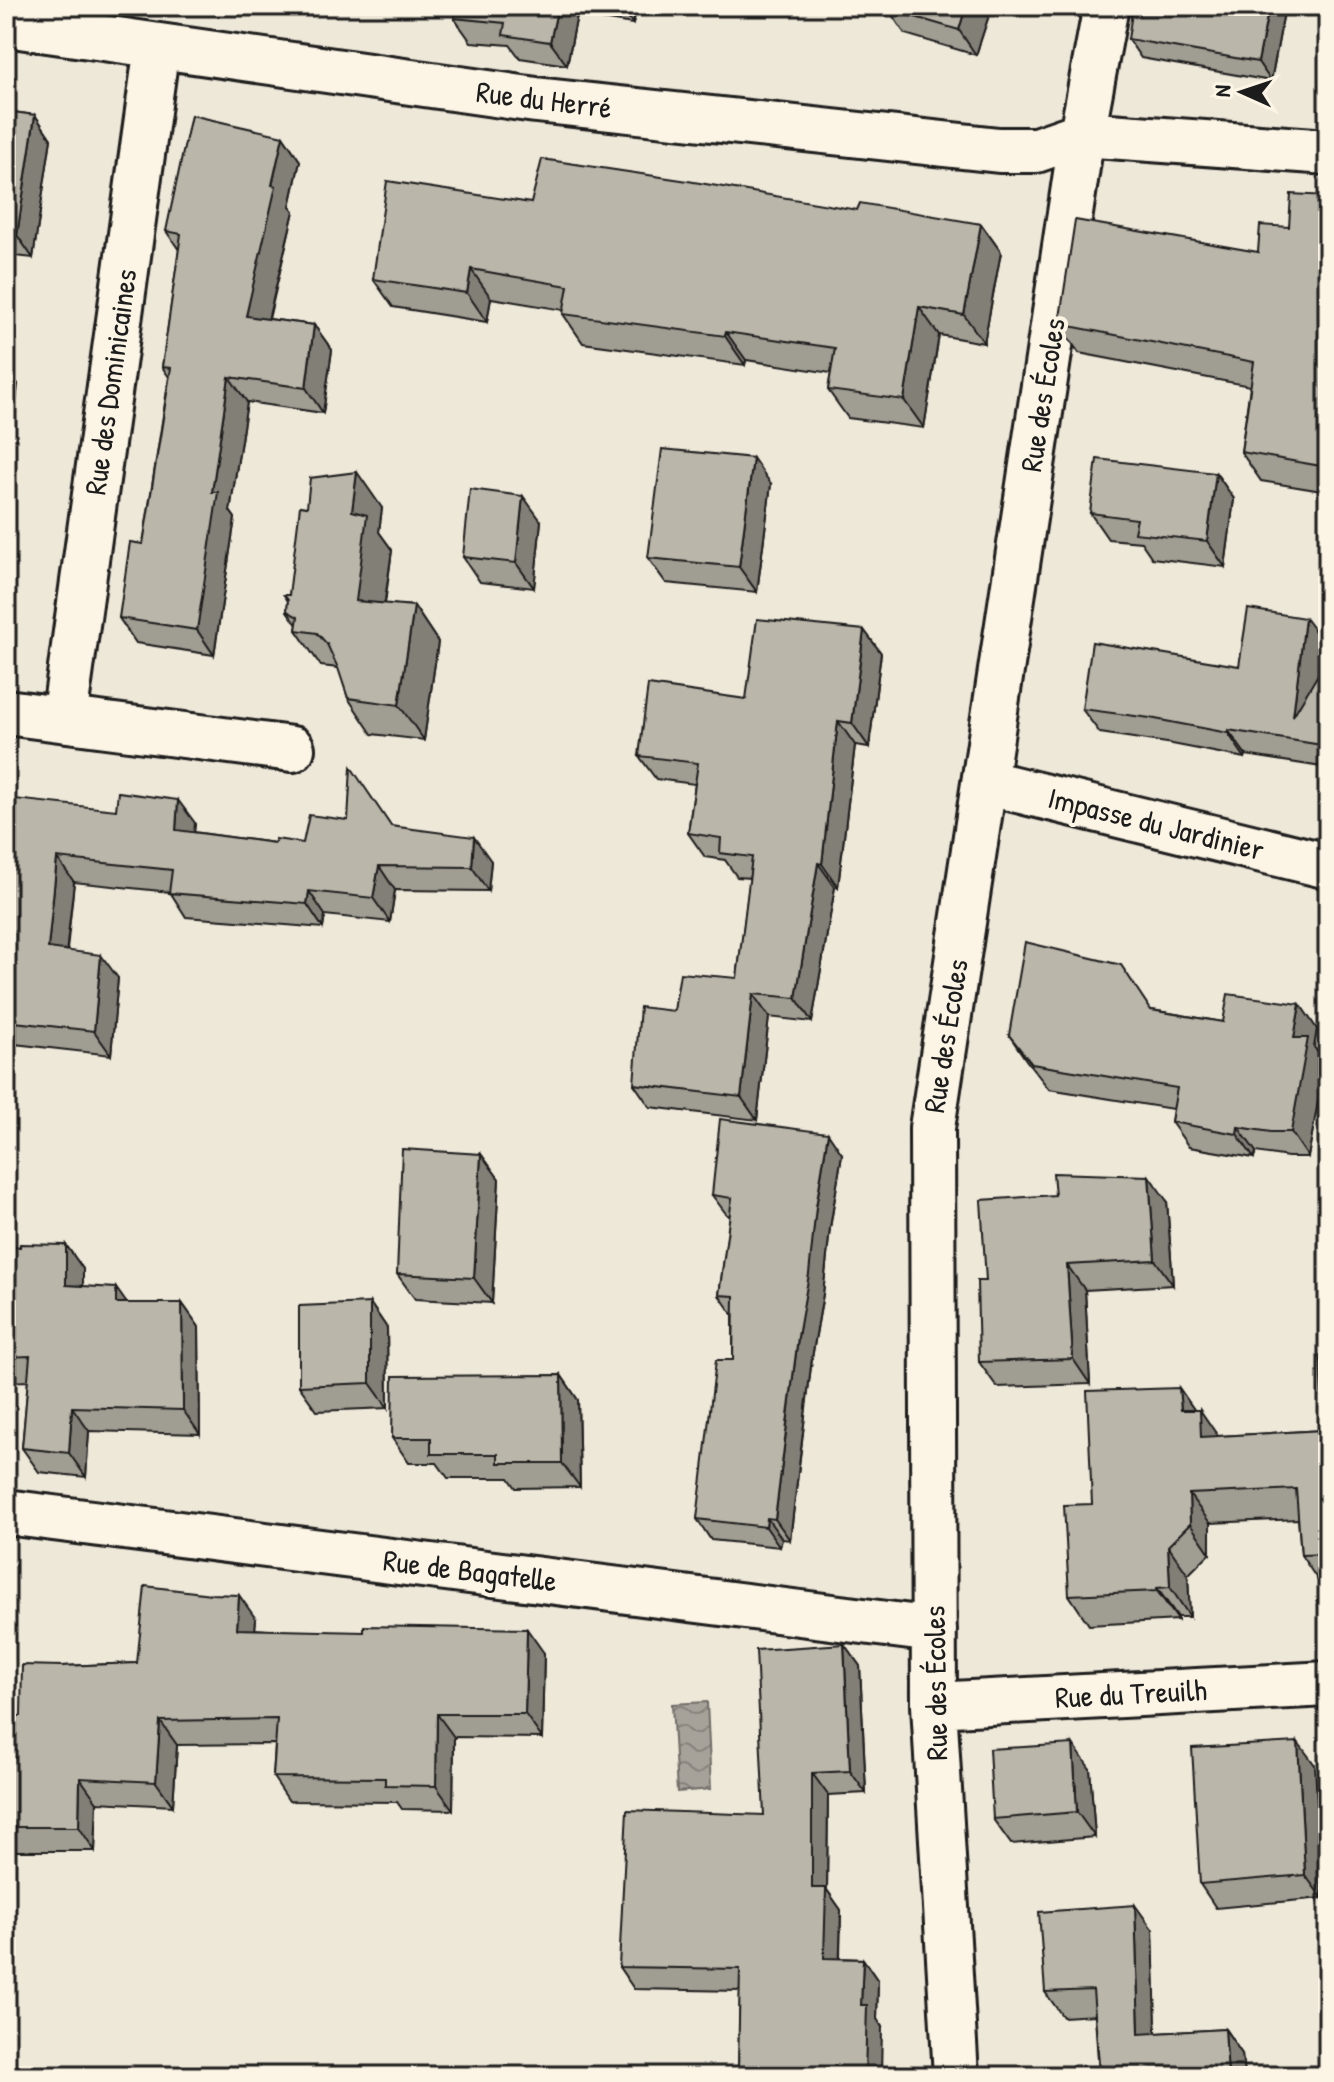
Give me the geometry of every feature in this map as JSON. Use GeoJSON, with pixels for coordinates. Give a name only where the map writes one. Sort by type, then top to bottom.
{"type":"FeatureCollection","features":[{"type":"Feature","properties":{"kind":"street","name":"Rue des Écoles"},"geometry":{"type":"LineString","coordinates":[[956,2076],[934,1705],[932,1128],[1082,134],[1106,6]]}},
{"type":"Feature","properties":{"kind":"street","name":"Rue du Herré"},"geometry":{"type":"LineString","coordinates":[[6,24],[536,100],[999,150],[1036,150],[1082,134]]}},
{"type":"Feature","properties":{"kind":"street","name":"Rue des Dominicaines"},"geometry":{"type":"LineString","coordinates":[[64,719],[157,46]]}},
{"type":"Feature","properties":{"kind":"street"},"geometry":{"type":"LineString","coordinates":[[1082,134],[1328,152]]}},
{"type":"Feature","properties":{"kind":"street"},"geometry":{"type":"LineString","coordinates":[[6,712],[292,749]]}},
{"type":"Feature","properties":{"kind":"street","name":"Impasse du Jardinier"},"geometry":{"type":"LineString","coordinates":[[985,782],[1328,866]]}},
{"type":"Feature","properties":{"kind":"street","name":"Rue de Bagatelle"},"geometry":{"type":"LineString","coordinates":[[6,1512],[934,1630]]}},
{"type":"Feature","properties":{"kind":"street","name":"Rue du Treuilh"},"geometry":{"type":"LineString","coordinates":[[934,1705],[1328,1684]]}},
{"type":"Feature","properties":{"kind":"water"},"geometry":{"type":"Polygon","coordinates":[[[707,1702],[711,1789],[677,1792],[672,1704],[707,1702]]]}},
{"type":"Feature","properties":{"kind":"building"},"geometry":{"type":"Polygon","coordinates":[[[457,6],[558,6],[550,42],[503,35],[505,23],[454,18],[457,6]]]}},
{"type":"Feature","properties":{"kind":"building"},"geometry":{"type":"Polygon","coordinates":[[[889,6],[966,6],[959,30],[888,9],[889,6]]]}},
{"type":"Feature","properties":{"kind":"building"},"geometry":{"type":"Polygon","coordinates":[[[1133,6],[1269,6],[1258,62],[1128,39],[1133,6]]]}},
{"type":"Feature","properties":{"kind":"building"},"geometry":{"type":"Polygon","coordinates":[[[6,111],[35,115],[17,235],[6,233],[6,111]]]}},
{"type":"Feature","properties":{"kind":"building"},"geometry":{"type":"Polygon","coordinates":[[[191,115],[283,136],[272,185],[276,186],[246,316],[314,325],[306,388],[229,377],[212,492],[218,492],[197,630],[119,618],[130,542],[143,544],[171,368],[162,367],[181,234],[166,231],[191,115]]]}},
{"type":"Feature","properties":{"kind":"building"},"geometry":{"type":"Polygon","coordinates":[[[542,159],[857,210],[860,203],[981,224],[964,315],[919,307],[904,400],[828,390],[835,348],[563,314],[568,286],[471,269],[467,293],[373,279],[387,181],[531,203],[542,159]]]}},
{"type":"Feature","properties":{"kind":"building"},"geometry":{"type":"Polygon","coordinates":[[[1291,194],[1328,196],[1328,414],[1321,466],[1241,452],[1254,362],[1059,324],[1075,220],[1258,252],[1260,225],[1289,227],[1291,194]]]}},
{"type":"Feature","properties":{"kind":"building"},"geometry":{"type":"Polygon","coordinates":[[[662,449],[753,458],[739,567],[648,558],[662,449]]]}},
{"type":"Feature","properties":{"kind":"building"},"geometry":{"type":"Polygon","coordinates":[[[1097,459],[1216,473],[1207,541],[1134,533],[1137,519],[1090,513],[1097,459]]]}},
{"type":"Feature","properties":{"kind":"building"},"geometry":{"type":"Polygon","coordinates":[[[357,472],[352,511],[367,515],[356,601],[414,606],[399,705],[348,698],[327,644],[317,633],[296,630],[298,617],[287,611],[288,600],[284,595],[289,595],[300,506],[307,507],[310,478],[357,472]]]}},
{"type":"Feature","properties":{"kind":"building"},"geometry":{"type":"Polygon","coordinates":[[[470,489],[523,496],[516,563],[463,557],[470,489]]]}},
{"type":"Feature","properties":{"kind":"building"},"geometry":{"type":"Polygon","coordinates":[[[1248,609],[1305,618],[1293,716],[1328,658],[1328,746],[1082,709],[1092,642],[1239,666],[1248,609]]]}},
{"type":"Feature","properties":{"kind":"building"},"geometry":{"type":"Polygon","coordinates":[[[757,619],[864,630],[852,723],[838,721],[822,864],[818,863],[796,998],[753,994],[741,1097],[634,1084],[640,1007],[674,1011],[680,973],[737,978],[752,857],[720,853],[721,838],[688,833],[698,763],[639,756],[648,685],[746,699],[757,619]]]}},
{"type":"Feature","properties":{"kind":"building"},"geometry":{"type":"Polygon","coordinates":[[[351,767],[391,826],[474,837],[472,867],[379,866],[373,898],[309,891],[307,904],[169,893],[172,870],[57,858],[48,948],[101,955],[94,1031],[6,1021],[6,798],[116,810],[118,792],[178,800],[176,830],[275,843],[275,839],[303,843],[309,815],[348,820],[351,767]]]}},
{"type":"Feature","properties":{"kind":"building"},"geometry":{"type":"Polygon","coordinates":[[[1025,942],[1121,965],[1151,1010],[1223,1022],[1228,994],[1300,1004],[1294,1038],[1308,1038],[1291,1132],[1238,1127],[1237,1134],[1171,1122],[1177,1088],[1032,1064],[1009,1035],[1025,942]]]}},
{"type":"Feature","properties":{"kind":"building"},"geometry":{"type":"Polygon","coordinates":[[[720,1119],[828,1133],[775,1519],[767,1518],[766,1527],[697,1519],[716,1360],[733,1360],[734,1296],[719,1295],[732,1198],[712,1195],[720,1119]]]}},
{"type":"Feature","properties":{"kind":"building"},"geometry":{"type":"Polygon","coordinates":[[[402,1149],[481,1154],[474,1278],[397,1274],[402,1149]]]}},
{"type":"Feature","properties":{"kind":"building"},"geometry":{"type":"Polygon","coordinates":[[[1053,1173],[1149,1176],[1155,1260],[1067,1265],[1073,1359],[979,1362],[977,1281],[986,1281],[981,1200],[1055,1195],[1053,1173]]]}},
{"type":"Feature","properties":{"kind":"building"},"geometry":{"type":"Polygon","coordinates":[[[20,1244],[66,1245],[66,1285],[116,1288],[116,1303],[182,1303],[183,1410],[72,1407],[69,1453],[22,1448],[30,1356],[6,1357],[6,1247],[20,1247],[20,1244]]]}},
{"type":"Feature","properties":{"kind":"building"},"geometry":{"type":"Polygon","coordinates":[[[370,1303],[370,1383],[299,1386],[299,1306],[370,1303]]]}},
{"type":"Feature","properties":{"kind":"building"},"geometry":{"type":"Polygon","coordinates":[[[1320,1356],[1328,1356],[1328,1554],[1301,1555],[1296,1489],[1189,1494],[1190,1524],[1168,1546],[1170,1587],[1157,1588],[1157,1591],[1069,1595],[1064,1505],[1092,1504],[1087,1391],[1179,1388],[1181,1410],[1200,1410],[1201,1437],[1323,1430],[1320,1356]]]}},
{"type":"Feature","properties":{"kind":"building"},"geometry":{"type":"Polygon","coordinates":[[[561,1375],[562,1463],[498,1463],[498,1454],[431,1454],[431,1438],[392,1438],[393,1376],[561,1375]]]}},
{"type":"Feature","properties":{"kind":"building"},"geometry":{"type":"Polygon","coordinates":[[[145,1586],[239,1595],[237,1629],[364,1632],[364,1626],[527,1629],[525,1714],[437,1714],[436,1786],[385,1785],[385,1778],[273,1777],[277,1719],[160,1721],[156,1782],[80,1778],[79,1827],[6,1827],[6,1716],[21,1716],[22,1665],[137,1663],[145,1586]]]}},
{"type":"Feature","properties":{"kind":"building"},"geometry":{"type":"Polygon","coordinates":[[[844,1644],[850,1771],[812,1773],[812,1888],[826,1888],[824,1958],[863,1959],[861,2005],[867,2005],[865,2076],[660,2076],[661,2071],[738,2072],[740,1969],[619,1967],[627,1810],[764,1815],[756,1650],[844,1644]]]}},
{"type":"Feature","properties":{"kind":"building"},"geometry":{"type":"Polygon","coordinates":[[[1298,1742],[1305,1875],[1200,1884],[1192,1748],[1298,1742]]]}},
{"type":"Feature","properties":{"kind":"building"},"geometry":{"type":"Polygon","coordinates":[[[1073,1744],[1077,1812],[993,1819],[989,1749],[1073,1744]]]}},
{"type":"Feature","properties":{"kind":"building"},"geometry":{"type":"Polygon","coordinates":[[[1135,1905],[1139,2034],[1225,2029],[1228,2076],[1100,2076],[1093,1990],[1045,1992],[1039,1912],[1135,1905]]]}}]}
